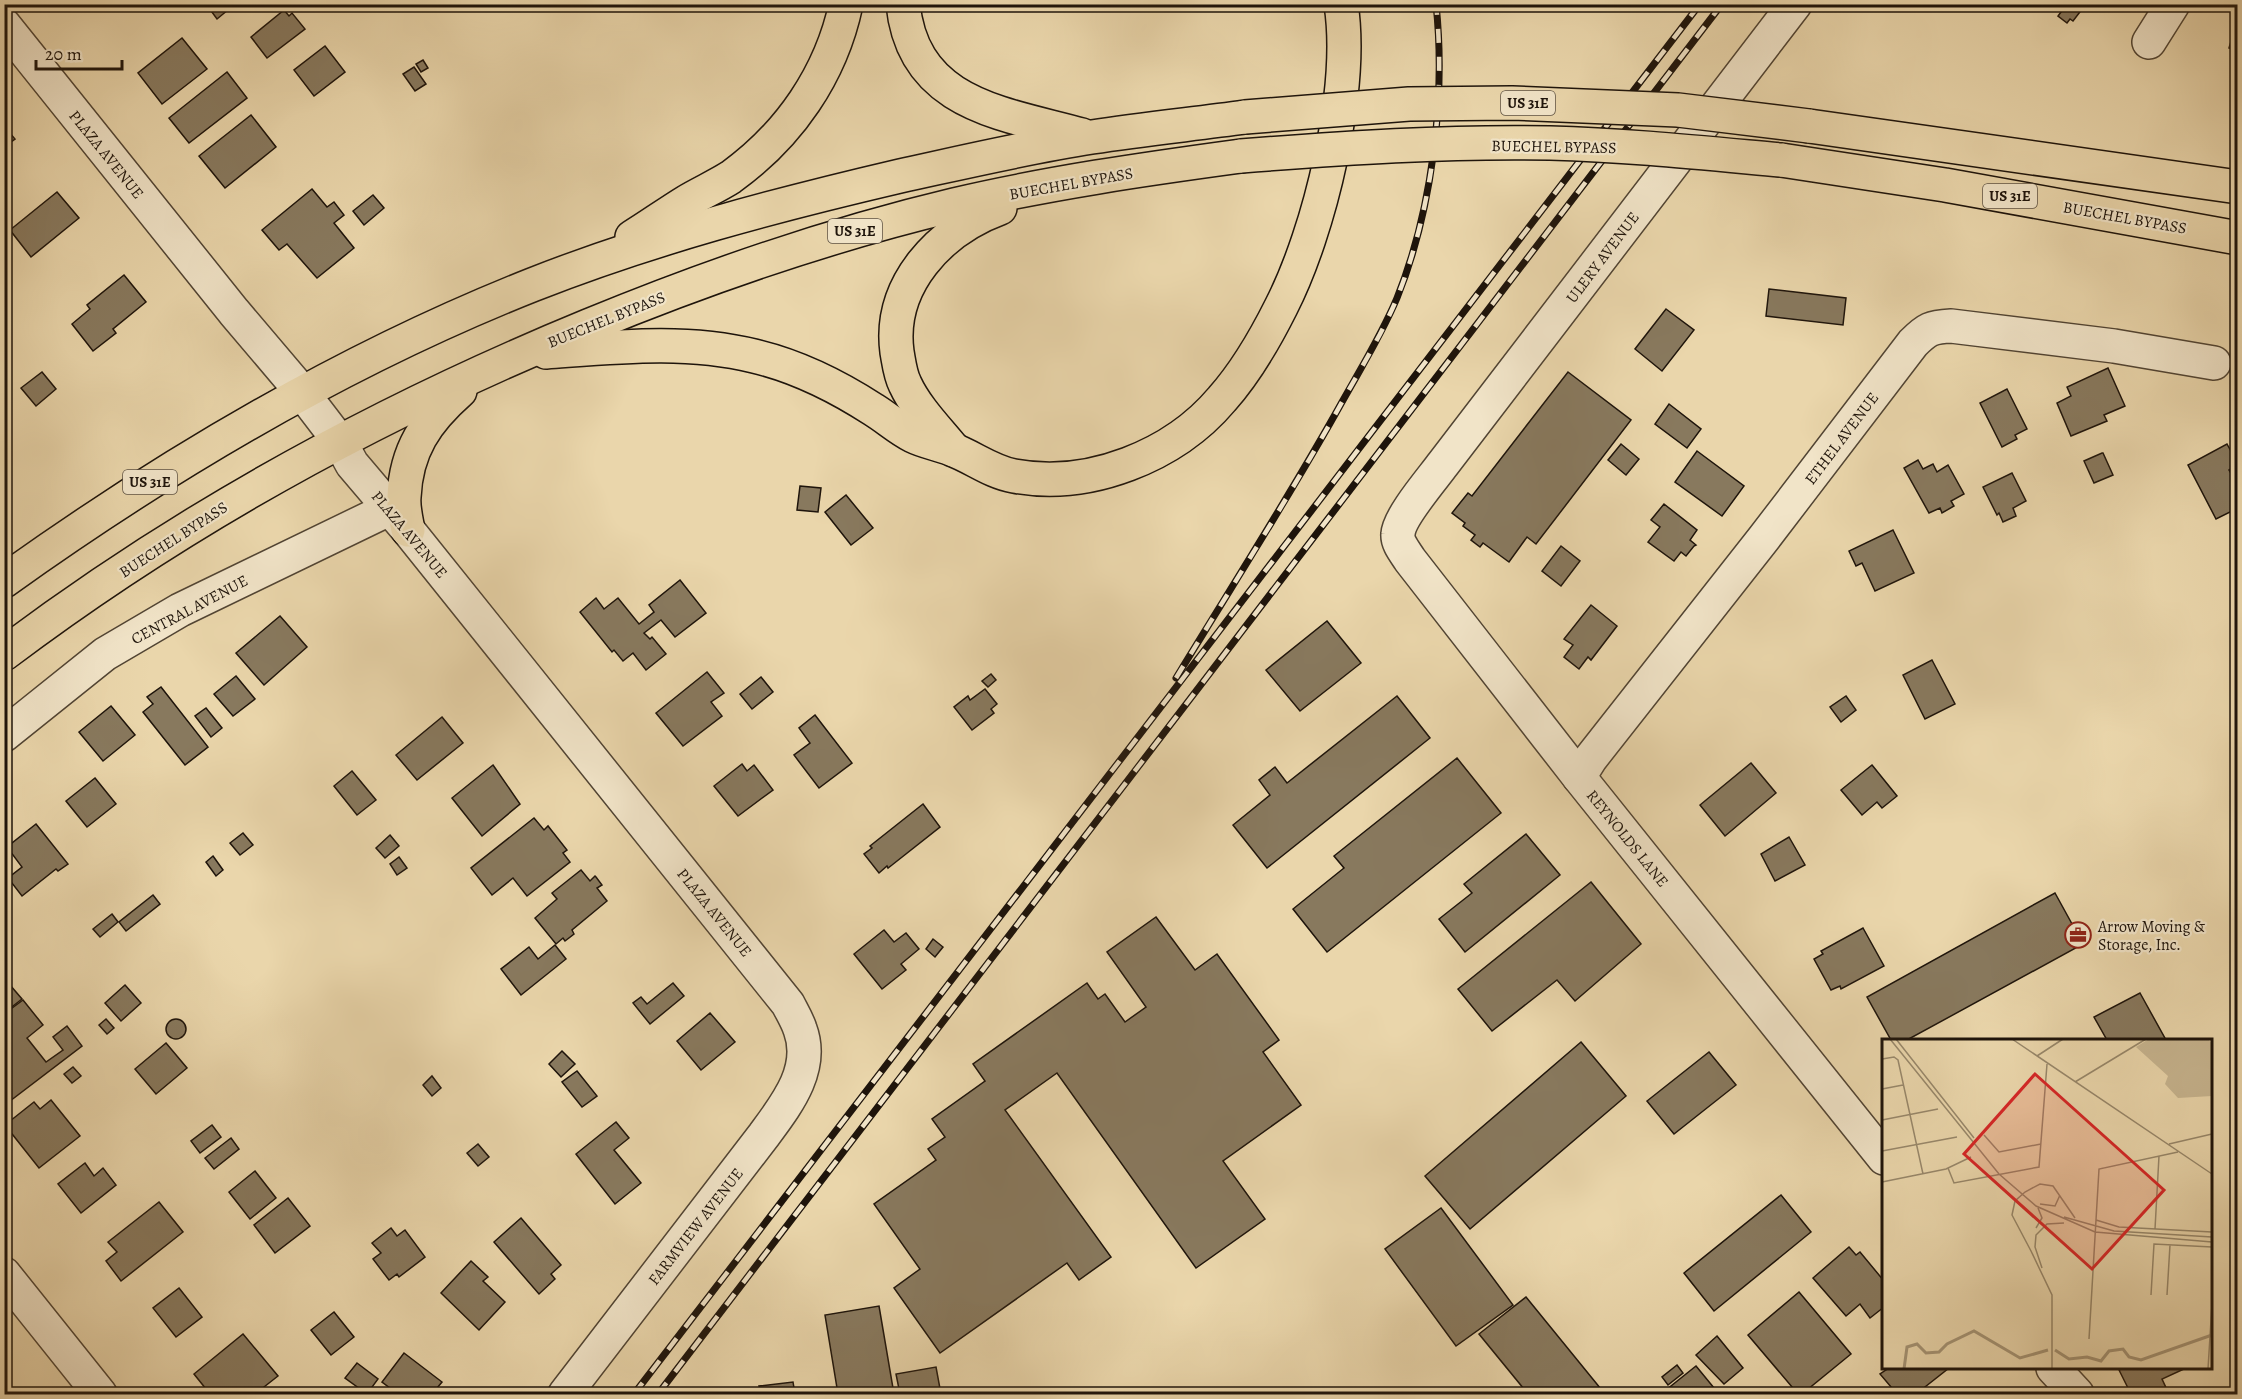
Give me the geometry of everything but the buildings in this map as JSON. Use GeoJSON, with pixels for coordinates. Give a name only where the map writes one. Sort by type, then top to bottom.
{"type":"FeatureCollection","features":[{"type":"Feature","properties":{"kind":"main road"},"geometry":{"type":"LineString","coordinates":[[594,263],[685,203],[729,178],[773,141],[796,115],[831,55],[846,4]]}},
{"type":"Feature","properties":{"kind":"main road"},"geometry":{"type":"LineString","coordinates":[[903,4],[915,51],[937,80],[952,93],[989,109],[1090,137]]}},
{"type":"Feature","properties":{"kind":"main road"},"geometry":{"type":"LineString","coordinates":[[520,354],[662,345],[754,356],[803,372],[833,385],[912,436],[954,450],[989,469],[1015,476],[1072,478],[1119,469],[1149,455],[1198,423],[1221,401],[1270,329],[1288,294],[1305,254],[1328,170],[1344,61],[1341,4]]}},
{"type":"Feature","properties":{"kind":"main road","name":"US 31E"},"geometry":{"type":"LineString","coordinates":[[4,581],[125,497],[302,391],[455,318],[533,285],[681,234],[768,209],[987,157],[1090,137],[1245,117],[1409,104],[1512,103],[1678,110],[1809,126],[2238,187]]}},
{"type":"Feature","properties":{"kind":"main road","name":"BUECHEL BYPASS"},"geometry":{"type":"LineString","coordinates":[[4,654],[119,574],[202,520],[276,476],[486,369],[683,287],[761,260],[856,231],[956,205],[1066,183],[1241,156],[1376,147],[1548,143],[1652,148],[1781,160],[1945,185],[2238,238]]}},
{"type":"Feature","properties":{"kind":"main road"},"geometry":{"type":"LineString","coordinates":[[954,450],[904,383],[896,343],[896,328],[903,296],[926,260],[955,230],[985,213],[1066,183]]}},
{"type":"Feature","properties":{"kind":"main road"},"geometry":{"type":"LineString","coordinates":[[398,519],[415,445],[425,427],[439,410],[486,369]]}},
{"type":"Feature","properties":{"kind":"street","name":"ULERY AVENUE"},"geometry":{"type":"LineString","coordinates":[[1410,510],[1795,4]]}},
{"type":"Feature","properties":{"kind":"street"},"geometry":{"type":"LineString","coordinates":[[2149,42],[2173,4]]}},
{"type":"Feature","properties":{"kind":"street","name":"PLAZA AVENUE"},"geometry":{"type":"LineString","coordinates":[[4,25],[234,312],[302,391],[340,442],[352,464],[788,1004],[801,1030],[803,1048]]}},
{"type":"Feature","properties":{"kind":"street","name":"ETHEL AVENUE"},"geometry":{"type":"LineString","coordinates":[[1579,777],[1591,758],[1764,538],[1913,343],[1926,330],[1933,327],[1951,326],[2114,346],[2214,363]]}},
{"type":"Feature","properties":{"kind":"street","name":"REYNOLDS LANE"},"geometry":{"type":"LineString","coordinates":[[1410,510],[1402,520],[1398,534],[1400,543],[1410,560],[1579,777],[1882,1156]]}},
{"type":"Feature","properties":{"kind":"street","name":"CENTRAL AVENUE"},"geometry":{"type":"LineString","coordinates":[[4,735],[105,654],[180,610],[398,519]]}},
{"type":"Feature","properties":{"kind":"street","name":"FARMVIEW AVENUE"},"geometry":{"type":"LineString","coordinates":[[565,1395],[764,1136],[793,1094],[803,1065],[803,1048]]}},
{"type":"Feature","properties":{"kind":"street"},"geometry":{"type":"LineString","coordinates":[[4,1274],[100,1395]]}},
{"type":"Feature","properties":{"kind":"street"},"geometry":{"type":"LineString","coordinates":[[2054,1369],[2077,1395]]}},
{"type":"Feature","properties":{"kind":"railway"},"geometry":{"type":"LineString","coordinates":[[1176,678],[1322,437],[1378,338],[1397,298],[1419,229],[1433,154],[1439,77],[1436,4]]}},
{"type":"Feature","properties":{"kind":"railway"},"geometry":{"type":"LineString","coordinates":[[634,1394],[1700,4]]}},
{"type":"Feature","properties":{"kind":"railway"},"geometry":{"type":"LineString","coordinates":[[658,1394],[1722,4]]}},
{"type":"Feature","properties":{"kind":"place","name":"Arrow Moving & Storage, Inc."},"geometry":{"type":"Point","coordinates":[2078,935]}}]}
